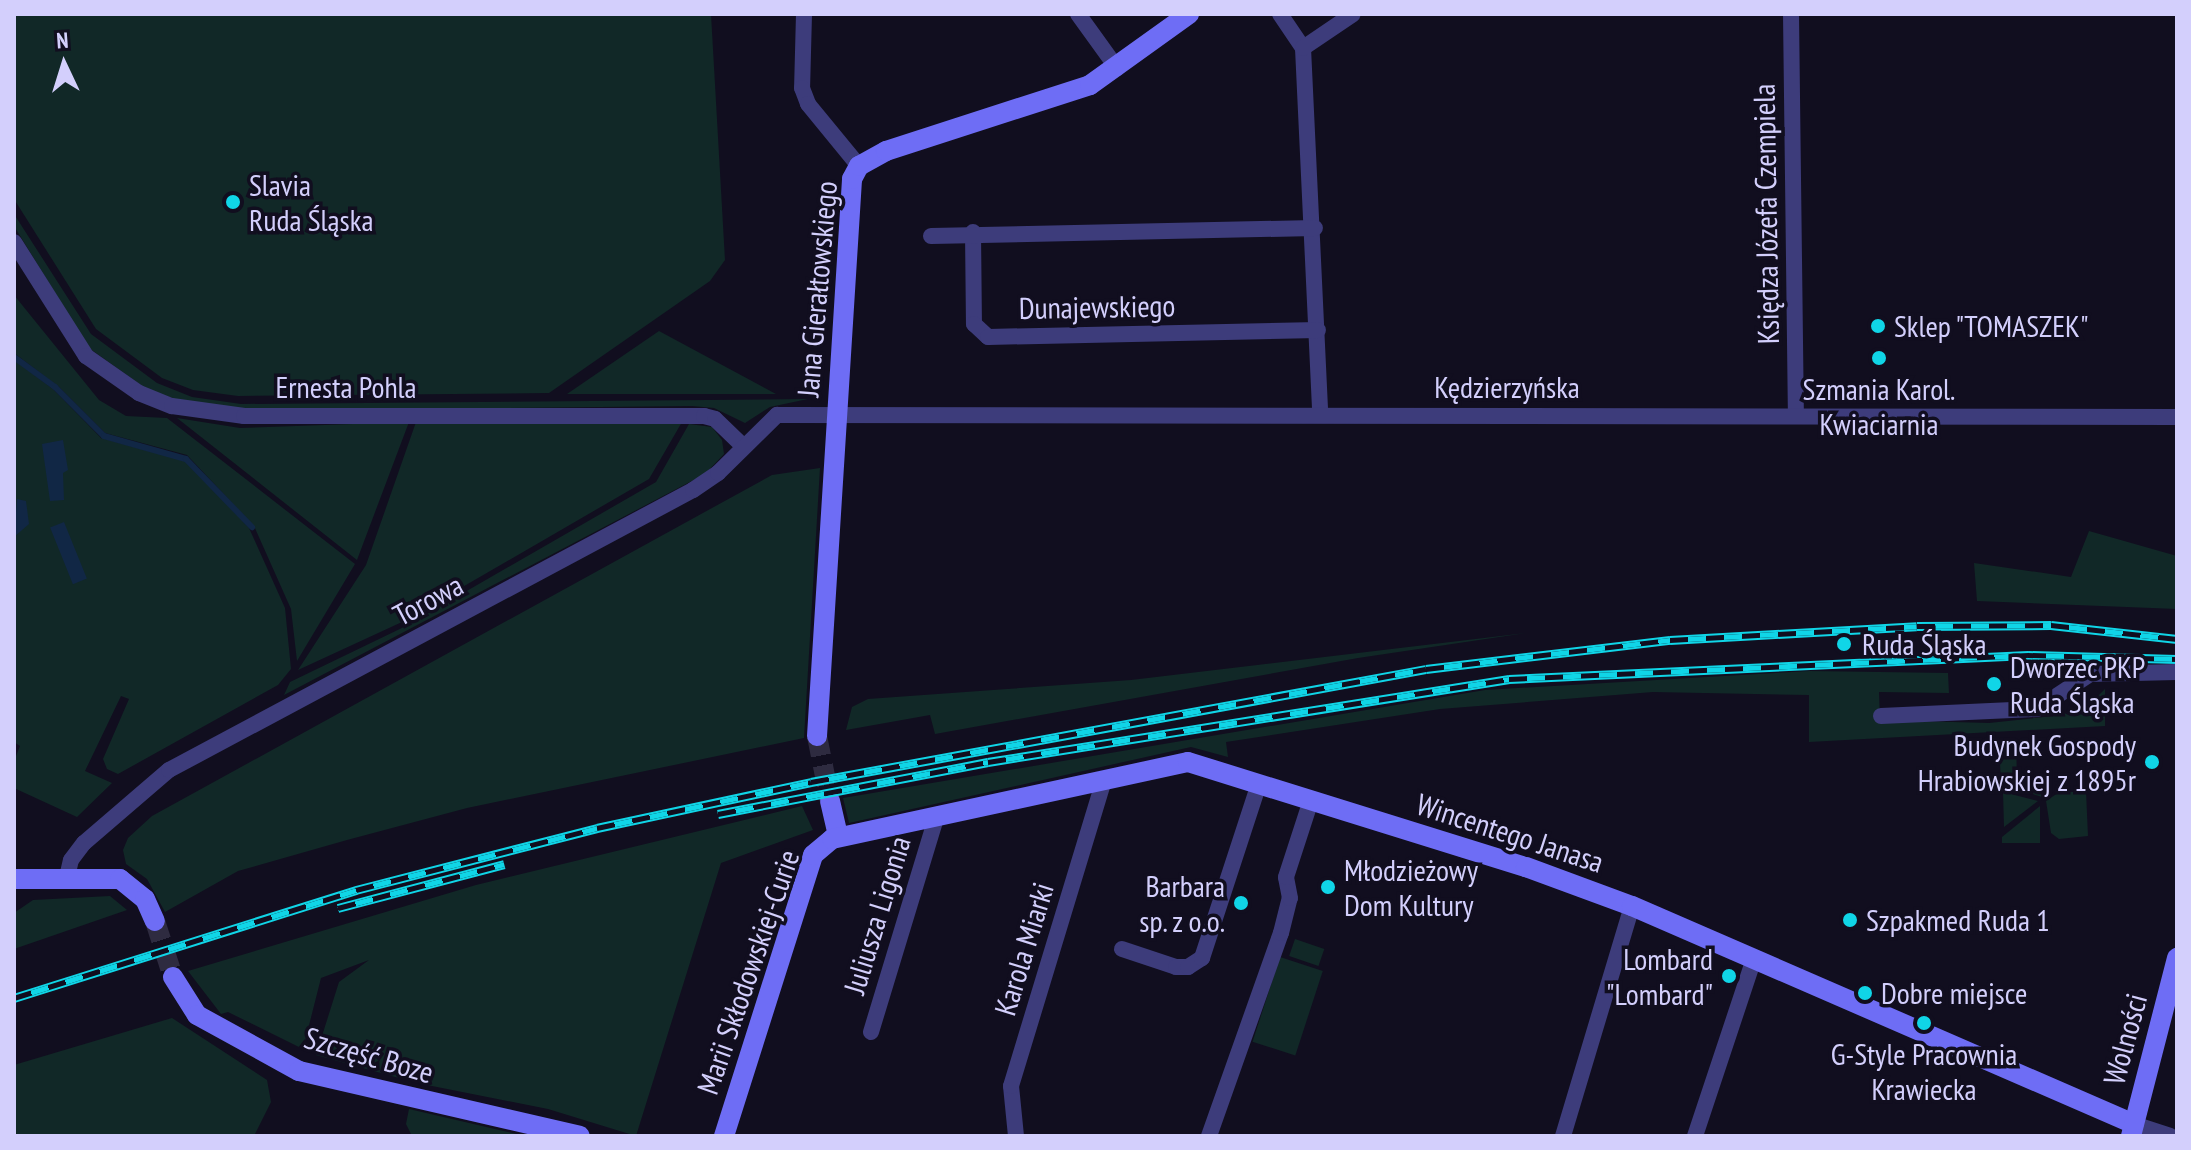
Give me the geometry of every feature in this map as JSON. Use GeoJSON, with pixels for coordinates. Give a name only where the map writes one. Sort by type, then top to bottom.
{"type":"FeatureCollection","features":[{"type":"Feature","properties":{"kind":"street"},"geometry":{"type":"LineString","coordinates":[[804,14],[802,88],[814,112],[859,166]]}},
{"type":"Feature","properties":{"kind":"street"},"geometry":{"type":"LineString","coordinates":[[1078,14],[1117,68]]}},
{"type":"Feature","properties":{"kind":"street","name":"Jana Gierałtowskiego"},"geometry":{"type":"LineString","coordinates":[[817,736],[850,193],[859,166],[886,151],[1090,85],[1189,14]]}},
{"type":"Feature","properties":{"kind":"street"},"geometry":{"type":"LineString","coordinates":[[1280,14],[1303,48],[1315,228],[1320,415]]}},
{"type":"Feature","properties":{"kind":"street"},"geometry":{"type":"LineString","coordinates":[[1303,48],[1353,14]]}},
{"type":"Feature","properties":{"kind":"street","name":"Księdza Józefa Czempiela"},"geometry":{"type":"LineString","coordinates":[[1791,14],[1796,414]]}},
{"type":"Feature","properties":{"kind":"street"},"geometry":{"type":"LineString","coordinates":[[931,236],[973,232],[1315,228]]}},
{"type":"Feature","properties":{"kind":"street","name":"Dunajewskiego"},"geometry":{"type":"LineString","coordinates":[[973,232],[974,324],[988,337],[1318,330]]}},
{"type":"Feature","properties":{"kind":"street","name":"Ernesta Pohla"},"geometry":{"type":"LineString","coordinates":[[14,242],[86,356],[139,393],[172,406],[244,416],[704,416],[715,419],[744,447]]}},
{"type":"Feature","properties":{"kind":"street","name":"Kędzierzyńska"},"geometry":{"type":"LineString","coordinates":[[837,412],[2177,417]]}},
{"type":"Feature","properties":{"kind":"street","name":"Torowa"},"geometry":{"type":"LineString","coordinates":[[67,877],[71,860],[84,843],[169,770],[693,490],[777,415],[837,412]]}},
{"type":"Feature","properties":{"kind":"street"},"geometry":{"type":"LineString","coordinates":[[1881,716],[2037,709],[2090,674],[2177,672]]}},
{"type":"Feature","properties":{"kind":"street","name":"Wincentego Janasa"},"geometry":{"type":"LineString","coordinates":[[838,835],[1188,762],[1632,906],[2132,1130]]}},
{"type":"Feature","properties":{"kind":"street","name":"Karola Miarki"},"geometry":{"type":"LineString","coordinates":[[1016,1136],[1011,1086],[1104,780]]}},
{"type":"Feature","properties":{"kind":"street"},"geometry":{"type":"LineString","coordinates":[[1122,949],[1176,967],[1188,967],[1202,958],[1259,784]]}},
{"type":"Feature","properties":{"kind":"street"},"geometry":{"type":"LineString","coordinates":[[1209,1136],[1281,933],[1290,898],[1286,877],[1311,800]]}},
{"type":"Feature","properties":{"kind":"street"},"geometry":{"type":"LineString","coordinates":[[830,801],[838,835]]}},
{"type":"Feature","properties":{"kind":"street","name":"Juliusza Ligonia"},"geometry":{"type":"LineString","coordinates":[[871,1032],[937,815]]}},
{"type":"Feature","properties":{"kind":"street","name":"Marii Skłodowskiej-Curie"},"geometry":{"type":"LineString","coordinates":[[724,1136],[813,855],[838,835]]}},
{"type":"Feature","properties":{"kind":"street"},"geometry":{"type":"LineString","coordinates":[[14,879],[105,876],[133,885],[155,921]]}},
{"type":"Feature","properties":{"kind":"street"},"geometry":{"type":"LineString","coordinates":[[1563,1136],[1632,906]]}},
{"type":"Feature","properties":{"kind":"street","name":"Wolności"},"geometry":{"type":"LineString","coordinates":[[2132,1130],[2177,958]]}},
{"type":"Feature","properties":{"kind":"street"},"geometry":{"type":"LineString","coordinates":[[1695,1136],[1754,959]]}},
{"type":"Feature","properties":{"kind":"street","name":"Szczęść Boze"},"geometry":{"type":"LineString","coordinates":[[173,977],[197,1015],[299,1071],[580,1136]]}},
{"type":"Feature","properties":{"kind":"street"},"geometry":{"type":"LineString","coordinates":[[2132,1130],[2170,1136]]}},
{"type":"Feature","properties":{"kind":"green space"},"geometry":{"type":"Polygon","coordinates":[[[14,14],[711,14],[725,260],[710,281],[549,393],[238,396],[193,390],[162,378],[96,329],[14,199],[14,14]]]}},
{"type":"Feature","properties":{"kind":"green space"},"geometry":{"type":"Polygon","coordinates":[[[14,214],[91,334],[157,383],[192,397],[241,404],[808,399],[770,407],[745,423],[714,408],[692,406],[243,411],[187,403],[148,390],[89,348],[14,226],[14,214]]]}},
{"type":"Feature","properties":{"kind":"green space"},"geometry":{"type":"Polygon","coordinates":[[[14,295],[99,400],[126,416],[167,418],[355,564],[297,661],[291,609],[254,526],[187,455],[105,433],[59,387],[14,353],[14,295]]]}},
{"type":"Feature","properties":{"kind":"green space"},"geometry":{"type":"Polygon","coordinates":[[[659,331],[776,394],[567,394],[659,331]]]}},
{"type":"Feature","properties":{"kind":"green space"},"geometry":{"type":"Polygon","coordinates":[[[14,360],[53,389],[101,438],[185,461],[249,528],[285,608],[291,669],[278,685],[118,774],[107,769],[103,759],[129,699],[121,696],[85,771],[112,783],[77,817],[14,788],[14,761],[20,746],[14,742],[14,360]]]}},
{"type":"Feature","properties":{"kind":"green space"},"geometry":{"type":"Polygon","coordinates":[[[177,418],[240,428],[409,422],[357,560],[177,418]]]}},
{"type":"Feature","properties":{"kind":"green space"},"geometry":{"type":"Polygon","coordinates":[[[416,422],[682,422],[649,479],[402,622],[298,670],[366,565],[416,422]]]}},
{"type":"Feature","properties":{"kind":"green space"},"geometry":{"type":"Polygon","coordinates":[[[689,424],[712,427],[722,440],[724,454],[705,474],[284,695],[290,682],[406,626],[656,482],[689,424]]]}},
{"type":"Feature","properties":{"kind":"green space"},"geometry":{"type":"Polygon","coordinates":[[[820,468],[804,738],[467,808],[347,840],[238,871],[165,912],[147,879],[126,864],[123,850],[128,838],[152,816],[772,475],[820,468]]]}},
{"type":"Feature","properties":{"kind":"green space"},"geometry":{"type":"Polygon","coordinates":[[[2089,531],[2177,556],[2177,609],[1977,601],[1974,563],[2071,577],[2089,531]]]}},
{"type":"Feature","properties":{"kind":"green space"},"geometry":{"type":"Polygon","coordinates":[[[1526,633],[1358,658],[935,734],[930,715],[846,730],[852,707],[868,699],[1131,680],[1526,633]]]}},
{"type":"Feature","properties":{"kind":"green space"},"geometry":{"type":"Polygon","coordinates":[[[1810,671],[1948,673],[1949,693],[1879,692],[1880,720],[1989,723],[2054,716],[2085,709],[2105,689],[2105,726],[1809,742],[1809,695],[1653,692],[1440,709],[1226,742],[1228,757],[1191,747],[849,823],[843,798],[1485,690],[1810,671]]]}},
{"type":"Feature","properties":{"kind":"green space"},"geometry":{"type":"Polygon","coordinates":[[[2016,741],[2017,779],[2029,779],[2029,790],[2051,789],[2042,797],[2001,784],[1999,742],[2016,741]]]}},
{"type":"Feature","properties":{"kind":"green space"},"geometry":{"type":"Polygon","coordinates":[[[2086,791],[2088,836],[2059,839],[2051,833],[2046,801],[2058,793],[2086,791]]]}},
{"type":"Feature","properties":{"kind":"green space"},"geometry":{"type":"Polygon","coordinates":[[[2003,792],[2038,801],[2004,827],[2003,792]]]}},
{"type":"Feature","properties":{"kind":"green space"},"geometry":{"type":"Polygon","coordinates":[[[802,806],[813,830],[721,863],[636,1136],[548,1109],[417,1083],[316,1055],[339,982],[369,960],[321,978],[303,1049],[228,1012],[221,1014],[188,971],[476,885],[802,806]]]}},
{"type":"Feature","properties":{"kind":"green space"},"geometry":{"type":"Polygon","coordinates":[[[2040,806],[2040,843],[2002,843],[2002,837],[2040,806]]]}},
{"type":"Feature","properties":{"kind":"green space"},"geometry":{"type":"Polygon","coordinates":[[[110,896],[127,910],[14,949],[14,913],[33,900],[110,896]]]}},
{"type":"Feature","properties":{"kind":"green space"},"geometry":{"type":"Polygon","coordinates":[[[1295,939],[1324,949],[1318,966],[1289,956],[1295,939]]]}},
{"type":"Feature","properties":{"kind":"green space"},"geometry":{"type":"Polygon","coordinates":[[[1280,957],[1323,971],[1295,1056],[1252,1042],[1280,957]]]}},
{"type":"Feature","properties":{"kind":"green space"},"geometry":{"type":"Polygon","coordinates":[[[172,1018],[267,1080],[271,1102],[254,1136],[14,1136],[14,1065],[172,1018]]]}},
{"type":"Feature","properties":{"kind":"green space"},"geometry":{"type":"Polygon","coordinates":[[[409,1109],[525,1136],[412,1136],[406,1124],[409,1109]]]}},
{"type":"Feature","properties":{"kind":"water"},"geometry":{"type":"Polygon","coordinates":[[[63,440],[68,470],[63,473],[64,500],[50,501],[42,444],[63,440]]]}},
{"type":"Feature","properties":{"kind":"water"},"geometry":{"type":"Polygon","coordinates":[[[17,499],[26,501],[29,524],[14,537],[17,499]]]}},
{"type":"Feature","properties":{"kind":"water"},"geometry":{"type":"Polygon","coordinates":[[[64,522],[87,579],[73,584],[50,528],[64,522]]]}},
{"type":"Feature","properties":{"kind":"waterway"},"geometry":{"type":"LineString","coordinates":[[14,357],[55,387],[104,436],[186,459],[252,527]]}},
{"type":"Feature","properties":{"kind":"tunnel"},"geometry":{"type":"LineString","coordinates":[[817,736],[830,801]]}},
{"type":"Feature","properties":{"kind":"tunnel"},"geometry":{"type":"LineString","coordinates":[[155,921],[173,977]]}},
{"type":"Feature","properties":{"kind":"railway"},"geometry":{"type":"LineString","coordinates":[[14,998],[356,890],[597,828],[811,782],[1426,669],[1670,640],[1917,626],[2051,625],[2177,639]]}},
{"type":"Feature","properties":{"kind":"railway"},"geometry":{"type":"LineString","coordinates":[[718,814],[988,762],[1509,679],[2028,655],[2177,659]]}},
{"type":"Feature","properties":{"kind":"railway"},"geometry":{"type":"LineString","coordinates":[[338,908],[504,864]]}},
{"type":"Feature","properties":{"kind":"place","name":"Slavia Ruda Śląska"},"geometry":{"type":"Point","coordinates":[233,202]}},
{"type":"Feature","properties":{"kind":"place","name":"Sklep \"TOMASZEK\""},"geometry":{"type":"Point","coordinates":[1878,326]}},
{"type":"Feature","properties":{"kind":"place","name":"Szmania Karol. Kwiaciarnia"},"geometry":{"type":"Point","coordinates":[1879,358]}},
{"type":"Feature","properties":{"kind":"place","name":"Ruda Śląska"},"geometry":{"type":"Point","coordinates":[1844,644]}},
{"type":"Feature","properties":{"kind":"place","name":"Dworzec PKP Ruda Śląska"},"geometry":{"type":"Point","coordinates":[1994,684]}},
{"type":"Feature","properties":{"kind":"place","name":"Budynek Gospody Hrabiowskiej z 1895r"},"geometry":{"type":"Point","coordinates":[2152,762]}},
{"type":"Feature","properties":{"kind":"place","name":"Młodzieżowy Dom Kultury"},"geometry":{"type":"Point","coordinates":[1328,887]}},
{"type":"Feature","properties":{"kind":"place","name":"Barbara sp. z o.o."},"geometry":{"type":"Point","coordinates":[1241,903]}},
{"type":"Feature","properties":{"kind":"place","name":"Szpakmed Ruda 1"},"geometry":{"type":"Point","coordinates":[1850,920]}},
{"type":"Feature","properties":{"kind":"place","name":"Lombard \"Lombard\""},"geometry":{"type":"Point","coordinates":[1729,976]}},
{"type":"Feature","properties":{"kind":"place","name":"Dobre miejsce"},"geometry":{"type":"Point","coordinates":[1865,993]}},
{"type":"Feature","properties":{"kind":"place","name":"G-Style Pracownia Krawiecka"},"geometry":{"type":"Point","coordinates":[1924,1023]}}]}
